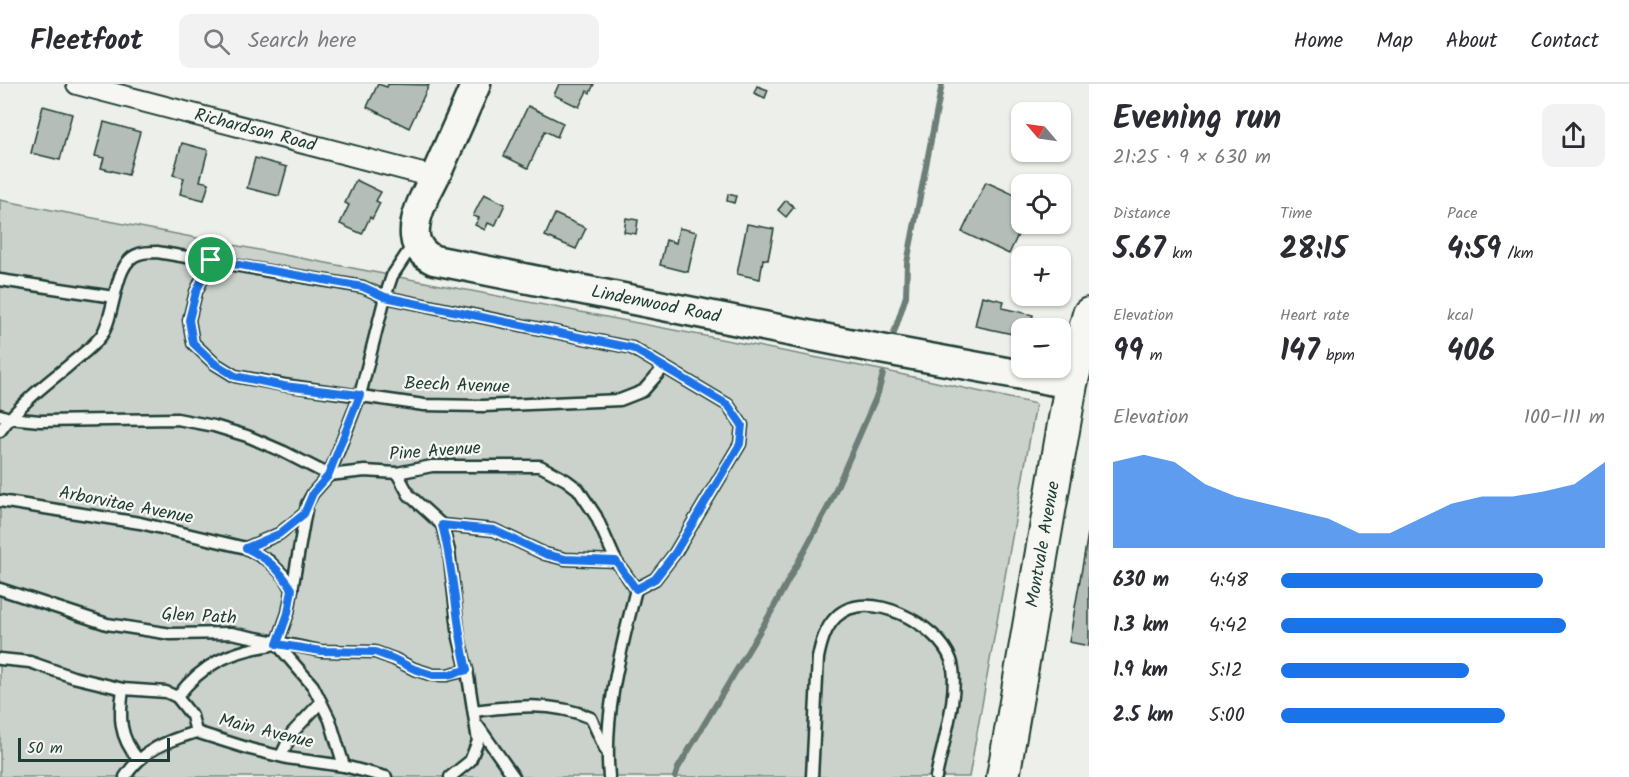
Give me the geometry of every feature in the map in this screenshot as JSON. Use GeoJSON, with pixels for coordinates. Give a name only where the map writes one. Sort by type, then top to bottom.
{"type":"FeatureCollection","features":[{"type":"Feature","properties":{"kind":"main road","name":"Montvale Avenue"},"geometry":{"type":"LineString","coordinates":[[1003,777],[1071,384],[1089,314]]}},
{"type":"Feature","properties":{"kind":"street","name":"Richardson Road"},"geometry":{"type":"LineString","coordinates":[[77,84],[434,177]]}},
{"type":"Feature","properties":{"kind":"street"},"geometry":{"type":"LineString","coordinates":[[416,240],[418,216],[476,84]]}},
{"type":"Feature","properties":{"kind":"street","name":"Lindenwood Road"},"geometry":{"type":"LineString","coordinates":[[416,240],[424,254],[447,264],[1071,384]]}},
{"type":"Feature","properties":{"kind":"lane"},"geometry":{"type":"LineString","coordinates":[[277,644],[288,613],[304,514],[313,493],[328,476],[360,395],[385,297],[397,268],[416,240]]}},
{"type":"Feature","properties":{"kind":"lane"},"geometry":{"type":"LineString","coordinates":[[0,431],[4,417],[102,335],[110,319],[121,273],[136,254],[157,252],[363,287],[385,297],[494,321],[622,345],[647,356],[728,405],[742,425],[740,444],[675,553],[655,579],[636,589],[611,703],[607,753],[609,777]]}},
{"type":"Feature","properties":{"kind":"lane","name":"Beech Avenue"},"geometry":{"type":"LineString","coordinates":[[211,260],[196,292],[189,320],[193,343],[214,363],[235,376],[284,386],[423,405],[483,406],[620,400],[643,391],[664,367]]}},
{"type":"Feature","properties":{"kind":"lane"},"geometry":{"type":"LineString","coordinates":[[0,280],[114,297]]}},
{"type":"Feature","properties":{"kind":"lane"},"geometry":{"type":"LineString","coordinates":[[4,417],[80,421],[177,419],[214,426],[247,436],[284,452],[328,476]]}},
{"type":"Feature","properties":{"kind":"lane","name":"Pine Avenue"},"geometry":{"type":"LineString","coordinates":[[328,476],[365,471],[397,474],[432,466],[540,466],[578,489],[596,516],[616,561],[636,589]]}},
{"type":"Feature","properties":{"kind":"lane"},"geometry":{"type":"LineString","coordinates":[[397,474],[409,495],[442,525],[449,551],[459,638],[467,670],[478,741],[473,756],[450,777]]}},
{"type":"Feature","properties":{"kind":"lane","name":"Arborvitae Avenue"},"geometry":{"type":"LineString","coordinates":[[0,501],[140,523],[246,548],[269,561],[285,577],[292,589]]}},
{"type":"Feature","properties":{"kind":"lane"},"geometry":{"type":"LineString","coordinates":[[246,548],[279,534],[304,514]]}},
{"type":"Feature","properties":{"kind":"lane"},"geometry":{"type":"LineString","coordinates":[[442,525],[494,530],[545,554],[565,559],[616,561]]}},
{"type":"Feature","properties":{"kind":"lane","name":"Glen Path"},"geometry":{"type":"LineString","coordinates":[[0,589],[107,624],[171,634],[231,633],[321,651],[375,652],[433,675],[447,675],[467,670]]}},
{"type":"Feature","properties":{"kind":"lane"},"geometry":{"type":"LineString","coordinates":[[812,777],[818,658],[821,644],[825,633],[837,616],[845,611],[861,607],[876,607],[897,612],[921,624],[939,640],[951,660],[954,691],[936,777]]}},
{"type":"Feature","properties":{"kind":"lane"},"geometry":{"type":"LineString","coordinates":[[0,659],[30,662],[82,680],[123,689],[154,690],[177,697],[190,681],[216,662],[246,649],[277,644]]}},
{"type":"Feature","properties":{"kind":"lane"},"geometry":{"type":"LineString","coordinates":[[277,644],[313,686],[330,720],[344,766]]}},
{"type":"Feature","properties":{"kind":"lane"},"geometry":{"type":"LineString","coordinates":[[123,689],[120,707],[122,731],[128,747],[138,759]]}},
{"type":"Feature","properties":{"kind":"lane","name":"Main Avenue"},"geometry":{"type":"LineString","coordinates":[[177,697],[192,716],[196,732],[250,749],[344,766],[379,776]]}},
{"type":"Feature","properties":{"kind":"lane"},"geometry":{"type":"LineString","coordinates":[[281,756],[292,733],[321,702]]}},
{"type":"Feature","properties":{"kind":"lane"},"geometry":{"type":"LineString","coordinates":[[474,711],[508,705],[539,705],[577,712],[591,718],[607,753]]}},
{"type":"Feature","properties":{"kind":"lane"},"geometry":{"type":"LineString","coordinates":[[476,723],[514,777]]}},
{"type":"Feature","properties":{"kind":"lane"},"geometry":{"type":"LineString","coordinates":[[124,777],[138,759],[149,750],[169,740],[196,732]]}},
{"type":"Feature","properties":{"kind":"shaded area"},"geometry":{"type":"Polygon","coordinates":[[[0,200],[886,371],[1036,404],[969,777],[0,777],[0,200]]]}},
{"type":"Feature","properties":{"kind":"building"},"geometry":{"type":"Polygon","coordinates":[[[378,84],[387,87],[388,84],[429,85],[409,128],[367,107],[378,84]]]}},
{"type":"Feature","properties":{"kind":"building"},"geometry":{"type":"Polygon","coordinates":[[[559,84],[594,84],[590,93],[587,91],[579,107],[554,95],[559,84]]]}},
{"type":"Feature","properties":{"kind":"building"},"geometry":{"type":"Polygon","coordinates":[[[757,86],[768,90],[765,98],[754,93],[757,86]]]}},
{"type":"Feature","properties":{"kind":"building"},"geometry":{"type":"Polygon","coordinates":[[[43,106],[72,114],[60,160],[31,153],[43,106]]]}},
{"type":"Feature","properties":{"kind":"building"},"geometry":{"type":"Polygon","coordinates":[[[528,106],[563,123],[557,137],[545,131],[528,168],[504,156],[528,106]]]}},
{"type":"Feature","properties":{"kind":"building"},"geometry":{"type":"Polygon","coordinates":[[[104,122],[140,132],[128,175],[101,168],[104,158],[95,156],[104,122]]]}},
{"type":"Feature","properties":{"kind":"building"},"geometry":{"type":"Polygon","coordinates":[[[182,143],[208,150],[200,181],[209,183],[204,200],[180,194],[184,178],[173,175],[182,143]]]}},
{"type":"Feature","properties":{"kind":"building"},"geometry":{"type":"Polygon","coordinates":[[[255,158],[287,167],[279,196],[247,188],[255,158]]]}},
{"type":"Feature","properties":{"kind":"building"},"geometry":{"type":"Polygon","coordinates":[[[356,180],[381,192],[376,201],[380,203],[362,234],[340,224],[349,205],[345,203],[356,180]]]}},
{"type":"Feature","properties":{"kind":"building"},"geometry":{"type":"Polygon","coordinates":[[[986,182],[1011,193],[1011,234],[1018,234],[1009,254],[962,232],[986,182]]]}},
{"type":"Feature","properties":{"kind":"building"},"geometry":{"type":"Polygon","coordinates":[[[484,194],[505,204],[495,226],[488,223],[485,230],[475,225],[479,218],[473,216],[484,194]]]}},
{"type":"Feature","properties":{"kind":"building"},"geometry":{"type":"Polygon","coordinates":[[[728,194],[736,196],[734,203],[727,201],[728,194]]]}},
{"type":"Feature","properties":{"kind":"building"},"geometry":{"type":"Polygon","coordinates":[[[786,200],[794,207],[786,217],[778,210],[786,200]]]}},
{"type":"Feature","properties":{"kind":"building"},"geometry":{"type":"Polygon","coordinates":[[[555,214],[586,228],[576,249],[545,236],[555,214]]]}},
{"type":"Feature","properties":{"kind":"building"},"geometry":{"type":"Polygon","coordinates":[[[626,218],[638,220],[636,234],[624,232],[626,218]]]}},
{"type":"Feature","properties":{"kind":"building"},"geometry":{"type":"Polygon","coordinates":[[[747,224],[774,229],[768,260],[763,259],[760,279],[737,274],[747,224]]]}},
{"type":"Feature","properties":{"kind":"building"},"geometry":{"type":"Polygon","coordinates":[[[679,228],[697,232],[688,272],[660,265],[666,240],[676,243],[679,228]]]}},
{"type":"Feature","properties":{"kind":"building"},"geometry":{"type":"Polygon","coordinates":[[[982,296],[1004,301],[1002,308],[1033,315],[1032,318],[1011,318],[1011,334],[975,326],[982,296]]]}},
{"type":"Feature","properties":{"kind":"building"},"geometry":{"type":"Polygon","coordinates":[[[1089,528],[1089,646],[1069,642],[1089,528]]]}},
{"type":"Feature","properties":{"kind":"waterway"},"geometry":{"type":"LineString","coordinates":[[894,333],[906,296],[907,263],[942,84]]}},
{"type":"Feature","properties":{"kind":"waterway"},"geometry":{"type":"LineString","coordinates":[[675,777],[678,768],[770,614],[828,507],[878,393],[883,374]]}},
{"type":"Feature","properties":{"kind":"route"},"geometry":{"type":"LineString","coordinates":[[211,260],[363,287],[385,297],[632,348],[728,405],[742,425],[740,444],[675,553],[655,579],[636,589],[616,561],[565,559],[545,554],[494,530],[442,525],[449,551],[454,606],[467,670],[447,675],[433,675],[375,652],[321,651],[277,644],[288,613],[292,589],[275,566],[246,548],[279,534],[304,514],[313,493],[328,476],[360,395],[284,386],[235,376],[214,363],[193,343],[189,320],[196,292],[211,260]]}}]}
